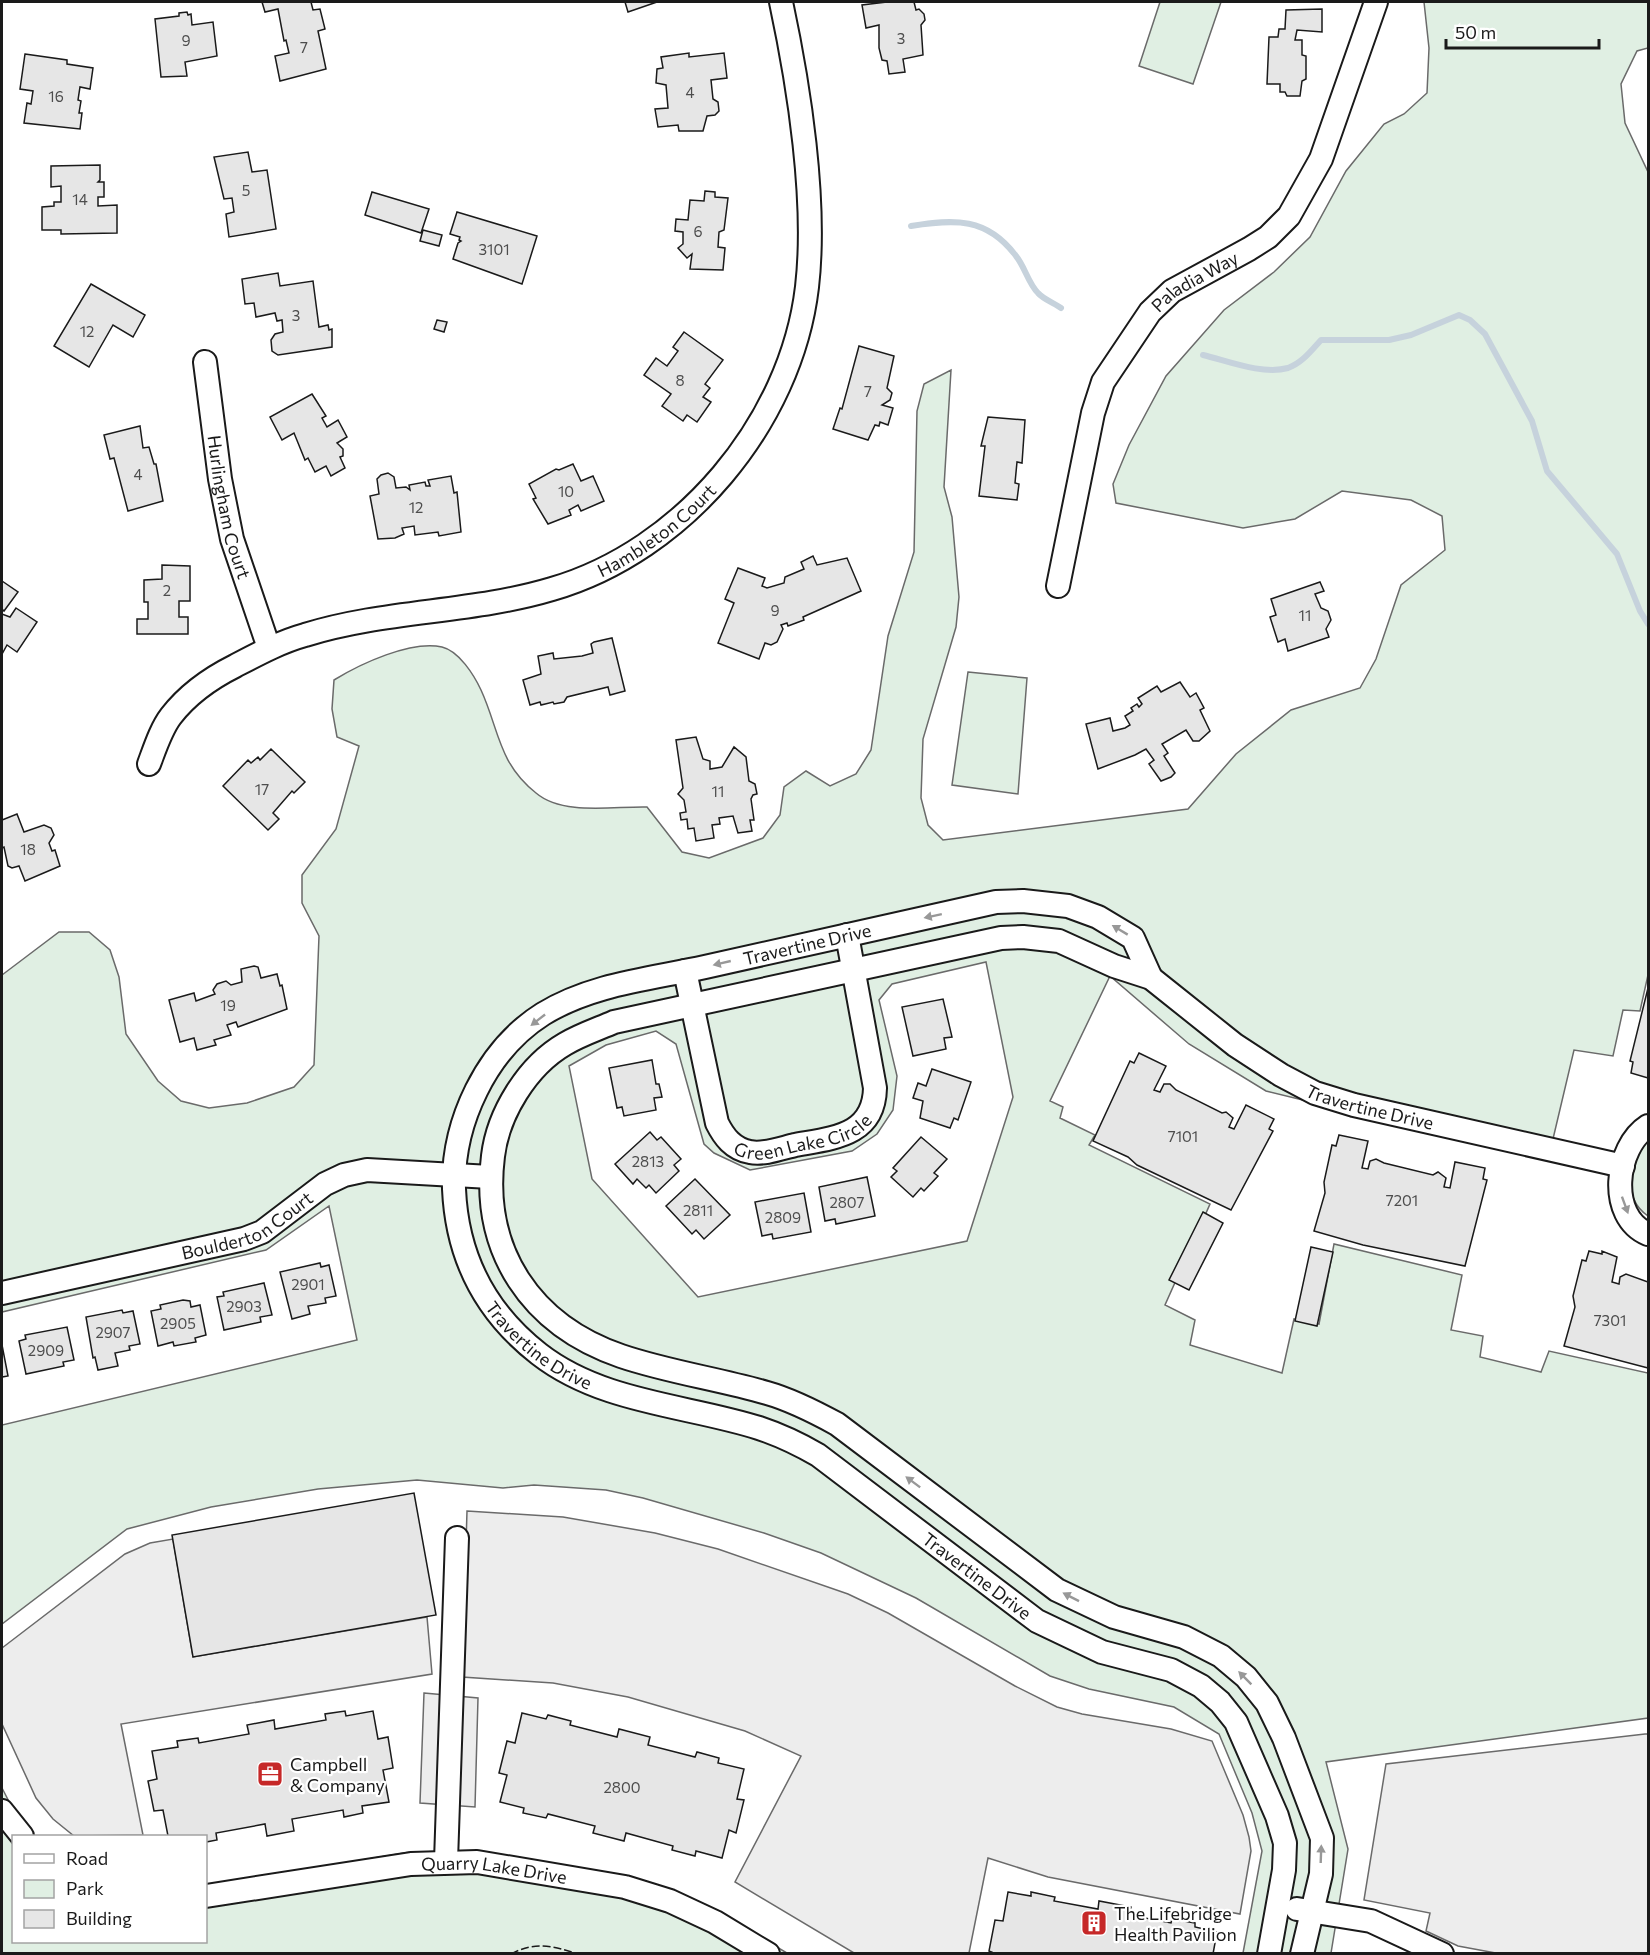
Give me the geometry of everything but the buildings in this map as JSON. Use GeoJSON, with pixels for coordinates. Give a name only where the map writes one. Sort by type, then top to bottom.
{"type":"FeatureCollection","features":[{"type":"Feature","properties":{"kind":"street","name":"Hambleton Court"},"geometry":{"type":"LineString","coordinates":[[148,764],[170,718],[192,693],[222,673],[269,648],[306,634],[504,600],[552,589],[590,576],[626,558],[682,516],[709,490],[739,452],[767,408],[787,363],[800,324],[807,288],[808,194],[798,103],[781,2]]}},
{"type":"Feature","properties":{"kind":"street","name":"Paladia Way"},"geometry":{"type":"LineString","coordinates":[[1058,586],[1093,413],[1103,382],[1150,312],[1172,291],[1268,237],[1289,216],[1321,159],[1376,2]]}},
{"type":"Feature","properties":{"kind":"street","name":"Hurlingham Court"},"geometry":{"type":"LineString","coordinates":[[205,362],[220,479],[232,539],[269,648]]}},
{"type":"Feature","properties":{"kind":"street","name":"Travertine Drive"},"geometry":{"type":"LineString","coordinates":[[1151,978],[1133,938],[1098,917],[1068,906],[1023,901],[996,902],[604,987],[542,1015],[494,1062],[478,1088],[459,1137],[454,1175],[455,1211],[465,1251],[477,1282],[492,1308],[541,1356],[569,1373],[610,1391],[758,1428],[790,1440],[818,1455],[1037,1621],[1102,1652],[1171,1670],[1201,1686],[1220,1702],[1236,1722],[1277,1816],[1285,1843],[1284,1870],[1269,1953]]}},
{"type":"Feature","properties":{"kind":"street","name":"Green Lake Circle"},"geometry":{"type":"LineString","coordinates":[[685,971],[717,1123],[723,1136],[734,1146],[751,1152],[767,1151],[845,1135],[860,1125],[875,1102],[875,1088],[846,935]]}},
{"type":"Feature","properties":{"kind":"street","name":"Travertine Drive"},"geometry":{"type":"LineString","coordinates":[[1302,1953],[1310,1911],[1321,1874],[1322,1838],[1311,1803],[1267,1703],[1246,1677],[1221,1656],[1185,1636],[1114,1617],[1057,1590],[837,1424],[805,1407],[769,1393],[621,1356],[586,1341],[563,1326],[521,1287],[510,1267],[491,1206],[490,1177],[494,1146],[510,1104],[523,1084],[562,1045],[615,1022],[1001,938],[1023,937],[1059,941],[1114,966],[1151,978],[1235,1045],[1281,1075],[1316,1093],[1354,1105],[1623,1166]]}},
{"type":"Feature","properties":{"kind":"street"},"geometry":{"type":"LineString","coordinates":[[1648,1126],[1630,1146],[1623,1166],[1620,1189],[1624,1207],[1632,1221],[1648,1234]]}},
{"type":"Feature","properties":{"kind":"street","name":"Boulderton Court"},"geometry":{"type":"LineString","coordinates":[[2,1293],[244,1239],[262,1232],[325,1184],[344,1174],[368,1170],[490,1177]]}},
{"type":"Feature","properties":{"kind":"street"},"geometry":{"type":"LineString","coordinates":[[446,1861],[457,1538]]}},
{"type":"Feature","properties":{"kind":"street"},"geometry":{"type":"LineString","coordinates":[[1277,1816],[1311,1803]]}},
{"type":"Feature","properties":{"kind":"street"},"geometry":{"type":"LineString","coordinates":[[2,1811],[21,1835]]}},
{"type":"Feature","properties":{"kind":"street","name":"Quarry Lake Drive"},"geometry":{"type":"LineString","coordinates":[[207,1896],[411,1864],[446,1861],[512,1867],[625,1887],[688,1910],[768,1953]]}},
{"type":"Feature","properties":{"kind":"street"},"geometry":{"type":"LineString","coordinates":[[1278,1906],[1371,1921],[1442,1953]]}},
{"type":"Feature","properties":{"kind":"green space"},"geometry":{"type":"Polygon","coordinates":[[[1160,2],[1221,2],[1193,84],[1139,66],[1160,2]]]}},
{"type":"Feature","properties":{"kind":"green space"},"geometry":{"type":"Polygon","coordinates":[[[1424,2],[1648,2],[1648,48],[1637,51],[1621,84],[1625,123],[1648,172],[1648,975],[1640,1011],[1623,1010],[1613,1056],[1574,1050],[1548,1160],[1266,1091],[1189,1044],[1110,976],[1050,1101],[1063,1107],[1060,1118],[1095,1135],[1089,1145],[1210,1204],[1165,1305],[1195,1320],[1190,1345],[1282,1373],[1294,1319],[1319,1324],[1334,1244],[1462,1275],[1451,1330],[1483,1336],[1480,1357],[1541,1372],[1549,1351],[1648,1373],[1648,1718],[1326,1762],[1348,1849],[1331,1953],[1243,1953],[1262,1851],[1252,1813],[1219,1734],[1174,1707],[1089,1689],[1050,1676],[916,1598],[821,1553],[764,1533],[643,1498],[606,1490],[534,1485],[503,1488],[417,1480],[318,1489],[211,1507],[127,1529],[2,1624],[2,1425],[357,1340],[329,1206],[266,1250],[2,1312],[2,975],[59,932],[89,932],[110,950],[119,977],[126,1034],[158,1081],[181,1101],[209,1108],[247,1103],[294,1087],[314,1065],[319,936],[302,903],[302,875],[336,829],[359,746],[337,737],[332,709],[334,680],[371,661],[416,647],[430,646],[448,649],[465,664],[481,690],[501,745],[514,770],[523,782],[547,800],[574,807],[647,807],[682,852],[709,858],[763,838],[780,815],[784,787],[806,771],[830,786],[856,774],[871,750],[888,636],[914,552],[917,411],[924,384],[951,370],[944,487],[952,517],[959,597],[956,627],[923,739],[921,798],[928,825],[943,840],[1188,809],[1236,754],[1291,710],[1360,688],[1376,659],[1401,585],[1445,550],[1442,516],[1411,500],[1342,491],[1295,519],[1243,528],[1116,503],[1113,484],[1129,445],[1166,376],[1224,310],[1274,272],[1310,237],[1346,171],[1384,124],[1404,114],[1427,93],[1429,48],[1424,2]],[[986,962],[892,984],[879,1000],[897,1076],[893,1110],[877,1134],[852,1151],[750,1170],[714,1153],[704,1144],[676,1044],[656,1031],[606,1045],[569,1066],[592,1179],[698,1297],[967,1241],[1013,1097],[986,962]]]}},
{"type":"Feature","properties":{"kind":"green space"},"geometry":{"type":"Polygon","coordinates":[[[968,672],[1027,678],[1018,794],[952,785],[968,672]]]}},
{"type":"Feature","properties":{"kind":"green space"},"geometry":{"type":"Polygon","coordinates":[[[1648,1135],[1648,1216],[1639,1208],[1634,1198],[1631,1177],[1637,1155],[1648,1135]]]}},
{"type":"Feature","properties":{"kind":"green space"},"geometry":{"type":"Polygon","coordinates":[[[2,1788],[17,1817],[34,1835],[12,1835],[12,1943],[207,1943],[207,1886],[410,1852],[478,1851],[627,1877],[718,1912],[787,1953],[2,1953],[2,1788]]]}},
{"type":"Feature","properties":{"kind":"shaded area"},"geometry":{"type":"Polygon","coordinates":[[[467,1511],[563,1517],[655,1533],[718,1549],[848,1594],[888,1613],[1015,1686],[1057,1707],[1082,1714],[1171,1729],[1212,1741],[1243,1815],[1249,1837],[1251,1851],[1240,1914],[1048,1877],[988,1858],[969,1953],[854,1953],[735,1882],[801,1756],[745,1731],[628,1697],[553,1683],[462,1677],[467,1511]]]}},
{"type":"Feature","properties":{"kind":"shaded area"},"geometry":{"type":"Polygon","coordinates":[[[173,1539],[193,1657],[427,1617],[432,1674],[121,1724],[143,1835],[73,1835],[53,1819],[36,1798],[2,1724],[2,1648],[125,1554],[150,1543],[173,1539]]]}},
{"type":"Feature","properties":{"kind":"shaded area"},"geometry":{"type":"Polygon","coordinates":[[[424,1693],[478,1698],[475,1807],[420,1803],[424,1693]]]}},
{"type":"Feature","properties":{"kind":"shaded area"},"geometry":{"type":"Polygon","coordinates":[[[1648,1734],[1648,1953],[1501,1954],[1458,1946],[1426,1931],[1430,1913],[1364,1900],[1386,1764],[1648,1734]]]}},
{"type":"Feature","properties":{"kind":"waterway"},"geometry":{"type":"LineString","coordinates":[[911,226],[955,222],[969,224],[993,234],[1016,256],[1038,293],[1061,308]]}},
{"type":"Feature","properties":{"kind":"waterway"},"geometry":{"type":"LineString","coordinates":[[1203,355],[1256,369],[1278,370],[1298,363],[1321,340],[1389,340],[1411,335],[1459,315],[1470,320],[1485,334],[1532,421],[1547,471],[1617,554],[1640,611],[1648,624]]}},
{"type":"Feature","properties":{"kind":"fence"},"geometry":{"type":"LineString","coordinates":[[511,1954],[536,1946],[578,1954]]}},
{"type":"Feature","properties":{"kind":"place","name":"Campbell & Company"},"geometry":{"type":"Point","coordinates":[270,1774]}},
{"type":"Feature","properties":{"kind":"place","name":"The Lifebridge Health Pavilion"},"geometry":{"type":"Point","coordinates":[1094,1923]}}]}
